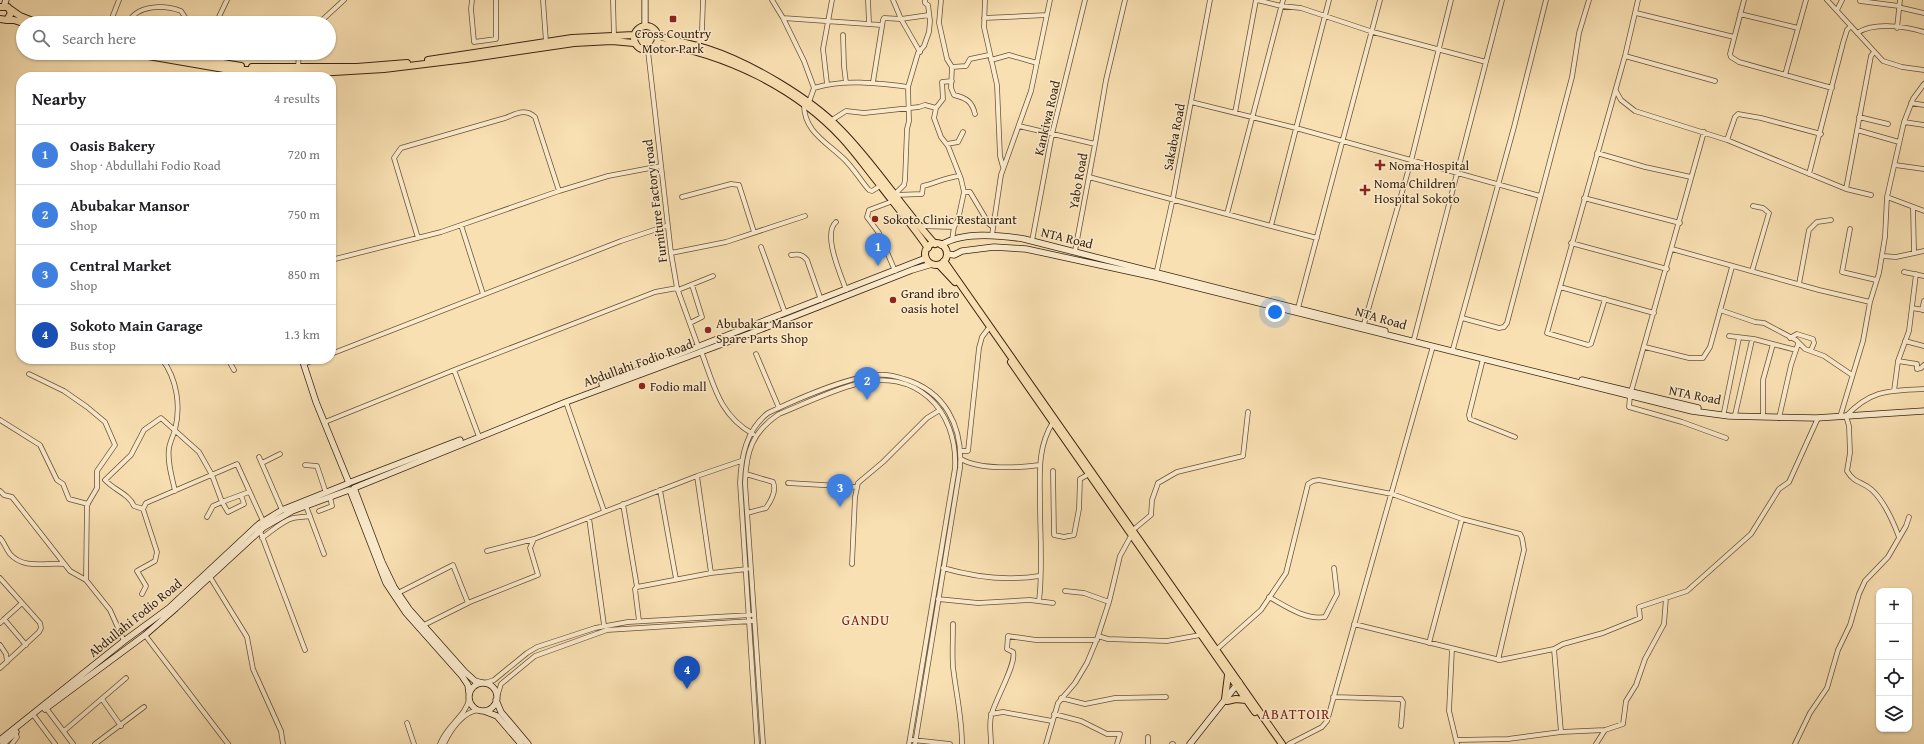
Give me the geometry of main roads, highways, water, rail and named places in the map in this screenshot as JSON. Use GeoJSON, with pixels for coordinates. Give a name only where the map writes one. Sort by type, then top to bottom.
{"type":"FeatureCollection","features":[{"type":"Feature","properties":{"kind":"main road"},"geometry":{"type":"LineString","coordinates":[[645,0],[645,26]]}},
{"type":"Feature","properties":{"kind":"main road"},"geometry":{"type":"LineString","coordinates":[[2,21],[10,17],[5,6]]}},
{"type":"Feature","properties":{"kind":"main road"},"geometry":{"type":"LineString","coordinates":[[5,6],[20,16]]}},
{"type":"Feature","properties":{"kind":"main road"},"geometry":{"type":"LineString","coordinates":[[2,21],[16,21]]}},
{"type":"Feature","properties":{"kind":"main road"},"geometry":{"type":"LineString","coordinates":[[634,43],[634,35],[636,30],[645,26],[651,27],[658,36],[708,49],[741,61],[832,120],[854,144],[894,198],[928,248],[926,258],[938,263],[952,277],[1089,474],[1132,533],[1200,635],[1282,744]]}},
{"type":"Feature","properties":{"kind":"main road"},"geometry":{"type":"LineString","coordinates":[[197,60],[244,66],[298,68],[357,67],[392,64],[572,38],[634,35]]}},
{"type":"Feature","properties":{"kind":"main road"},"geometry":{"type":"LineString","coordinates":[[170,60],[214,68],[270,72],[351,72],[438,63],[574,43],[612,41],[634,43],[640,49],[648,51],[654,48],[657,43],[658,36]]}},
{"type":"Feature","properties":{"kind":"main road"},"geometry":{"type":"LineString","coordinates":[[657,43],[677,46],[727,62],[807,103],[841,137],[880,186],[894,198],[918,226],[947,254],[938,263]]}},
{"type":"Feature","properties":{"kind":"main road","name":"NTA Road"},"geometry":{"type":"LineString","coordinates":[[938,244],[952,240],[992,235],[1032,241],[1075,251],[1156,275],[1482,359],[1693,408],[1724,412],[1733,415]]}},
{"type":"Feature","properties":{"kind":"main road"},"geometry":{"type":"LineString","coordinates":[[928,248],[938,244]]}},
{"type":"Feature","properties":{"kind":"main road","name":"NTA Road"},"geometry":{"type":"LineString","coordinates":[[947,254],[994,247],[1026,249],[1156,275],[1364,324],[1414,339],[1631,394],[1679,409],[1733,415]]}},
{"type":"Feature","properties":{"kind":"main road","name":"Abdullahi Fodio Road"},"geometry":{"type":"LineString","coordinates":[[0,740],[124,641],[169,608],[252,528],[282,510],[351,487],[926,258]]}},
{"type":"Feature","properties":{"kind":"main road"},"geometry":{"type":"LineString","coordinates":[[938,263],[1216,650],[1246,700],[1279,744]]}},
{"type":"Feature","properties":{"kind":"main road","name":"Abdullahi Fodio Road"},"geometry":{"type":"LineString","coordinates":[[351,487],[478,434],[699,349],[912,270],[938,263]]}},
{"type":"Feature","properties":{"kind":"main road"},"geometry":{"type":"LineString","coordinates":[[304,364],[351,487],[382,562],[398,594],[469,676],[475,681],[484,683],[493,688],[501,712],[528,744]]}},
{"type":"Feature","properties":{"kind":"main road"},"geometry":{"type":"LineString","coordinates":[[1733,415],[1780,418],[1818,418],[1924,411]]}},
{"type":"Feature","properties":{"kind":"main road"},"geometry":{"type":"LineString","coordinates":[[351,487],[386,583],[406,613],[462,676],[468,685],[472,706],[480,711],[497,716],[521,744]]}},
{"type":"Feature","properties":{"kind":"main road","name":"Abdullahi Fodio Road"},"geometry":{"type":"LineString","coordinates":[[3,744],[14,733],[46,708],[145,635],[260,531],[278,518],[328,495]]}},
{"type":"Feature","properties":{"kind":"main road"},"geometry":{"type":"LineString","coordinates":[[1194,744],[1226,700],[1228,674]]}},
{"type":"Feature","properties":{"kind":"main road"},"geometry":{"type":"LineString","coordinates":[[469,696],[474,686],[484,683]]}},
{"type":"Feature","properties":{"kind":"main road"},"geometry":{"type":"LineString","coordinates":[[1190,744],[1238,686]]}},
{"type":"Feature","properties":{"kind":"main road"},"geometry":{"type":"LineString","coordinates":[[480,711],[489,709],[496,698]]}},
{"type":"Feature","properties":{"kind":"main road"},"geometry":{"type":"LineString","coordinates":[[1226,700],[1246,700]]}},
{"type":"Feature","properties":{"kind":"place","name":"Cross Country Motor Park"},"geometry":{"type":"Point","coordinates":[673,19]}},
{"type":"Feature","properties":{"kind":"place","name":"Noma Hospital"},"geometry":{"type":"Point","coordinates":[1380,165]}},
{"type":"Feature","properties":{"kind":"place","name":"Noma Children Hospital Sokoto"},"geometry":{"type":"Point","coordinates":[1365,190]}},
{"type":"Feature","properties":{"kind":"place","name":"Sokoto Clinic Restaurant"},"geometry":{"type":"Point","coordinates":[875,219]}},
{"type":"Feature","properties":{"kind":"place","name":"Oasis Bakery"},"geometry":{"type":"Point","coordinates":[878,266]}},
{"type":"Feature","properties":{"kind":"place","name":"Grand ibro oasis hotel"},"geometry":{"type":"Point","coordinates":[893,300]}},
{"type":"Feature","properties":{"kind":"place","name":"Abubakar Mansor Spare Parts Shop"},"geometry":{"type":"Point","coordinates":[708,330]}},
{"type":"Feature","properties":{"kind":"place","name":"Fodio mall"},"geometry":{"type":"Point","coordinates":[642,386]}},
{"type":"Feature","properties":{"kind":"place","name":"Abubakar Mansor"},"geometry":{"type":"Point","coordinates":[867,400]}},
{"type":"Feature","properties":{"kind":"place","name":"Central Market"},"geometry":{"type":"Point","coordinates":[840,507]}},
{"type":"Feature","properties":{"kind":"place","name":"Sokoto Main Garage"},"geometry":{"type":"Point","coordinates":[687,689]}},
{"type":"Feature","properties":{"kind":"district","name":"GANDU"},"geometry":{"type":"Point","coordinates":[866,620]}},
{"type":"Feature","properties":{"kind":"district","name":"ABATTOIR"},"geometry":{"type":"Point","coordinates":[1296,714]}}]}
